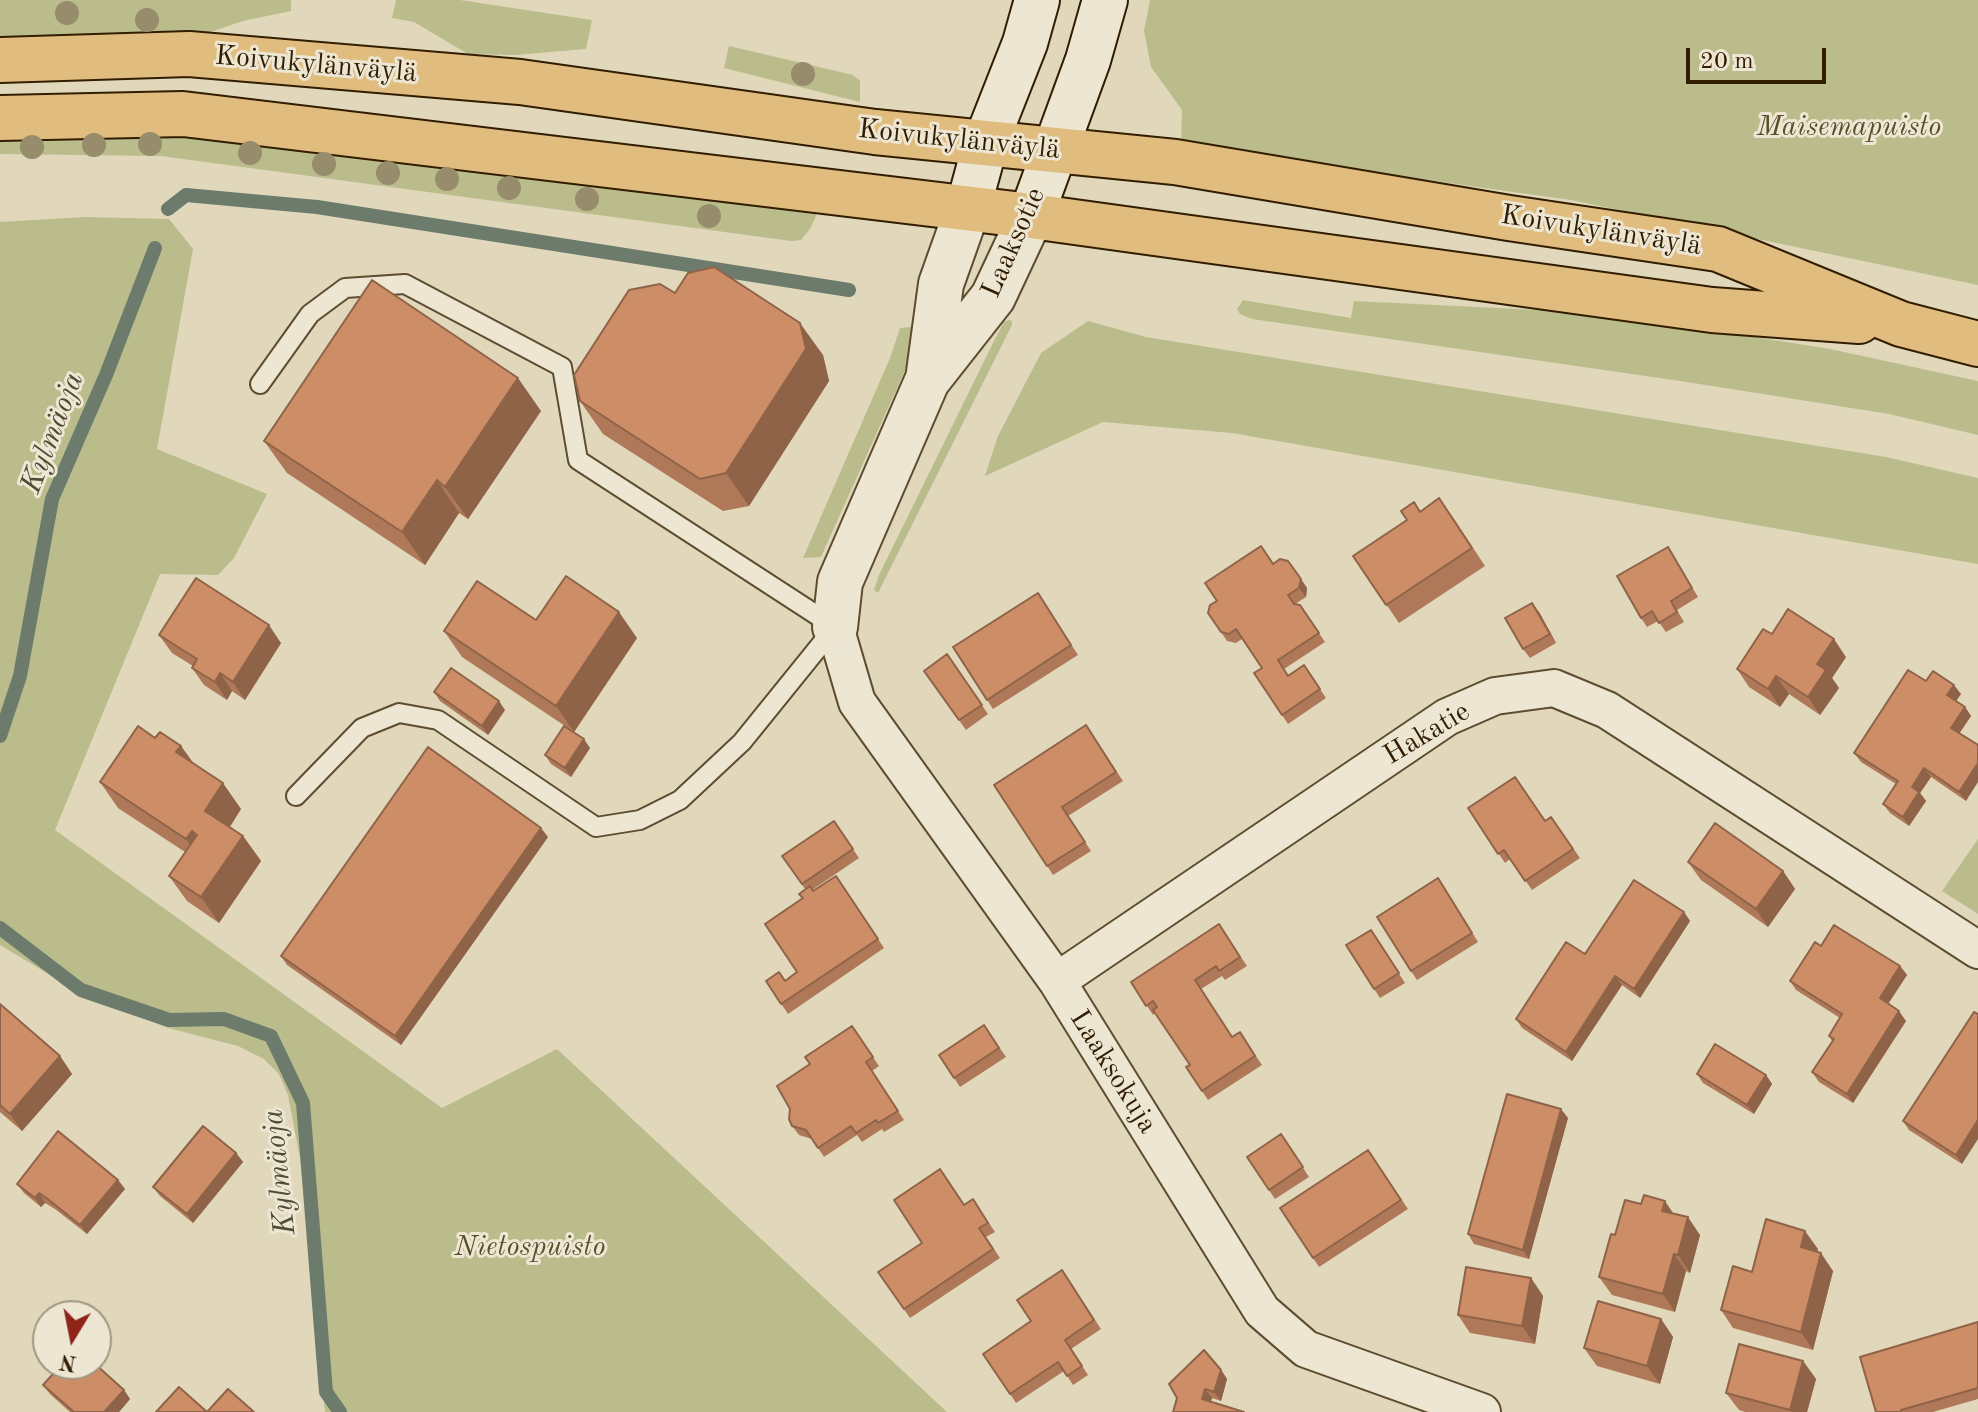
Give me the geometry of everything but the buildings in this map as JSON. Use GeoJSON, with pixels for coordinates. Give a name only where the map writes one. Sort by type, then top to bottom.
{"type":"FeatureCollection","features":[{"type":"Feature","properties":{"kind":"main road","name":"Koivukylänväylä"},"geometry":{"type":"LineString","coordinates":[[0,60],[189,54],[520,82],[875,132],[1175,162],[1509,218],[1718,249],[1901,324],[1978,344]]}},
{"type":"Feature","properties":{"kind":"main road","name":"Koivukylänväylä"},"geometry":{"type":"LineString","coordinates":[[0,118],[183,114],[1031,216],[1712,310],[1901,324]]}},
{"type":"Feature","properties":{"kind":"street","name":"Laaksotie"},"geometry":{"type":"LineString","coordinates":[[927,381],[941,284],[968,208],[986,142],[1025,43],[1037,0]]}},
{"type":"Feature","properties":{"kind":"street","name":"Laaksotie"},"geometry":{"type":"LineString","coordinates":[[835,627],[835,605],[840,582],[927,381],[993,297],[1031,216],[1088,60],[1105,0]]}},
{"type":"Feature","properties":{"kind":"street","name":"Laaksokuja"},"geometry":{"type":"LineString","coordinates":[[835,627],[857,702],[1057,981],[1262,1311],[1306,1349],[1482,1412]]}},
{"type":"Feature","properties":{"kind":"street","name":"Hakatie"},"geometry":{"type":"LineString","coordinates":[[1057,981],[1447,717],[1495,696],[1554,688],[1607,710],[1978,950]]}},
{"type":"Feature","properties":{"kind":"lane"},"geometry":{"type":"LineString","coordinates":[[260,384],[310,314],[345,288],[405,284],[562,367],[578,460],[835,627],[742,742],[680,800],[640,820],[596,827],[438,720],[399,713],[362,728],[296,796]]}},
{"type":"Feature","properties":{"kind":"green space"},"geometry":{"type":"Polygon","coordinates":[[[0,0],[291,0],[291,11],[243,21],[195,37],[0,42],[0,0]]]}},
{"type":"Feature","properties":{"kind":"green space"},"geometry":{"type":"Polygon","coordinates":[[[396,0],[460,0],[592,20],[586,49],[515,55],[468,54],[414,22],[392,18],[396,0]]]}},
{"type":"Feature","properties":{"kind":"green space","name":"Maisemapuisto"},"geometry":{"type":"Polygon","coordinates":[[[1150,0],[1978,0],[1978,285],[1571,200],[1181,146],[1182,110],[1151,67],[1144,31],[1150,0]]]}},
{"type":"Feature","properties":{"kind":"green space"},"geometry":{"type":"Polygon","coordinates":[[[729,46],[853,75],[860,81],[860,102],[724,68],[729,46]]]}},
{"type":"Feature","properties":{"kind":"green space"},"geometry":{"type":"Polygon","coordinates":[[[114,128],[815,208],[816,216],[801,240],[791,241],[161,156],[0,154],[0,135],[114,128]]]}},
{"type":"Feature","properties":{"kind":"green space","name":"Nietospuisto"},"geometry":{"type":"Polygon","coordinates":[[[86,217],[169,219],[193,249],[157,449],[267,494],[234,558],[218,575],[160,574],[55,830],[442,1108],[557,1049],[947,1412],[325,1412],[300,1158],[288,1095],[279,1074],[264,1059],[238,1046],[168,1028],[75,990],[0,945],[0,222],[86,217]]]}},
{"type":"Feature","properties":{"kind":"green space"},"geometry":{"type":"Polygon","coordinates":[[[1243,300],[1351,318],[1354,301],[1559,311],[1698,328],[1830,349],[1978,381],[1978,435],[1889,414],[1252,319],[1240,314],[1237,309],[1243,300]]]}},
{"type":"Feature","properties":{"kind":"green space"},"geometry":{"type":"Polygon","coordinates":[[[1009,320],[1012,325],[878,593],[874,590],[879,575],[994,341],[1004,322],[1009,320]]]}},
{"type":"Feature","properties":{"kind":"green space"},"geometry":{"type":"Polygon","coordinates":[[[1088,321],[1146,337],[1886,457],[1978,478],[1978,564],[1232,433],[1103,422],[985,476],[998,436],[1041,353],[1088,321]]]}},
{"type":"Feature","properties":{"kind":"green space"},"geometry":{"type":"Polygon","coordinates":[[[912,327],[914,335],[910,359],[821,557],[803,558],[890,358],[900,328],[912,327]]]}},
{"type":"Feature","properties":{"kind":"green space"},"geometry":{"type":"Polygon","coordinates":[[[1978,839],[1978,914],[1942,891],[1978,839]]]}},
{"type":"Feature","properties":{"kind":"waterway"},"geometry":{"type":"LineString","coordinates":[[168,209],[186,195],[317,207],[849,290]]}},
{"type":"Feature","properties":{"kind":"waterway","name":"Kylmäoja"},"geometry":{"type":"LineString","coordinates":[[0,736],[20,676],[52,499],[106,375],[155,248]]}},
{"type":"Feature","properties":{"kind":"waterway","name":"Kylmäoja"},"geometry":{"type":"LineString","coordinates":[[0,928],[81,990],[169,1020],[224,1019],[271,1036],[303,1103],[326,1392],[340,1412]]}}]}
